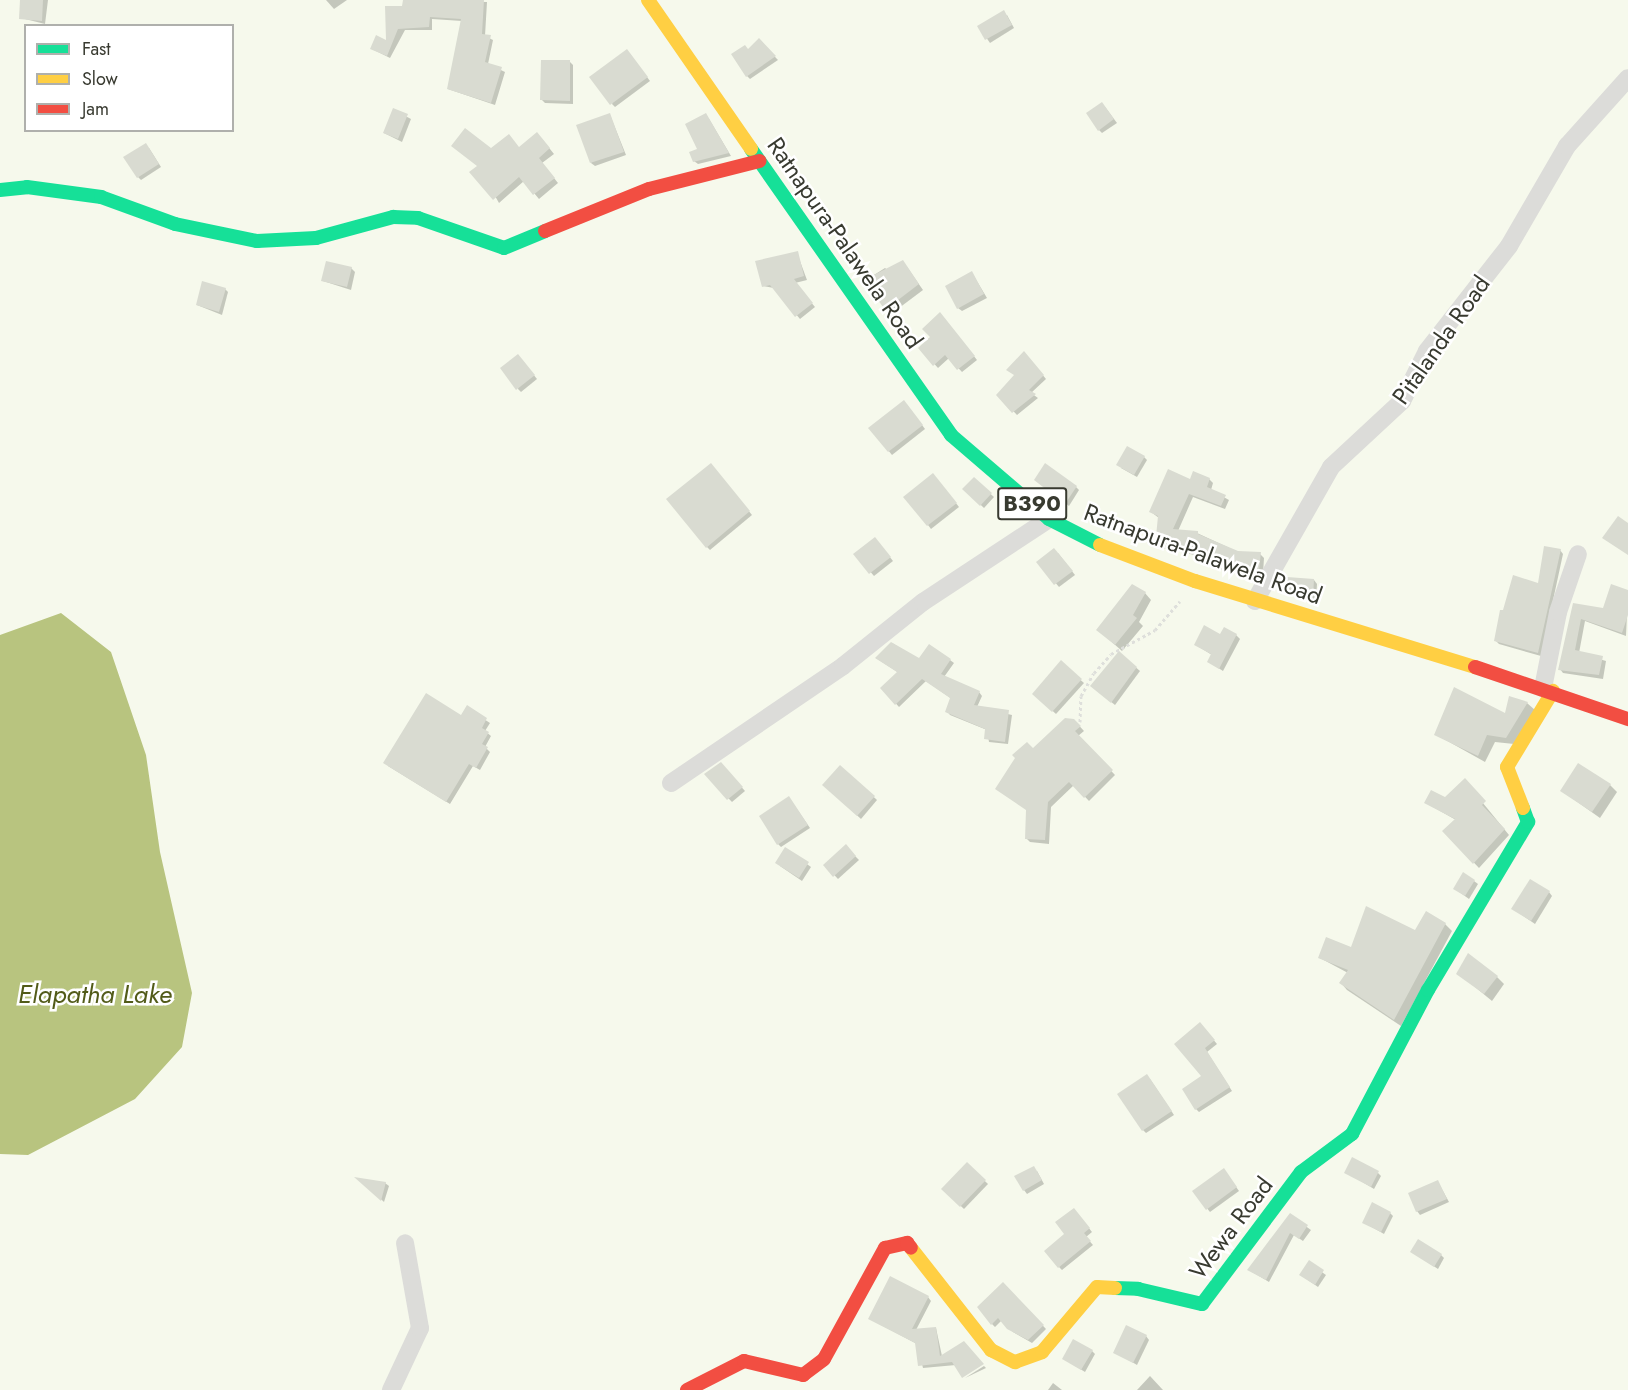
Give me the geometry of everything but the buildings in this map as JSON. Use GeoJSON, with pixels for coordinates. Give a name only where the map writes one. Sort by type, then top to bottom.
{"type":"FeatureCollection","features":[{"type":"Feature","properties":{"kind":"street","name":"Ratnapura-Palawela Road"},"geometry":{"type":"LineString","coordinates":[[648,0],[951,435],[1049,519],[1085,540],[1196,581],[1627,715]]}},
{"type":"Feature","properties":{"kind":"street","name":"Pitalanda Road"},"geometry":{"type":"LineString","coordinates":[[1256,601],[1331,467],[1402,401],[1427,351],[1509,246],[1568,146],[1628,78]]}},
{"type":"Feature","properties":{"kind":"street"},"geometry":{"type":"LineString","coordinates":[[0,190],[27,187],[101,197],[175,224],[257,241],[316,238],[393,217],[418,218],[504,248],[650,189],[760,161]]}},
{"type":"Feature","properties":{"kind":"street"},"geometry":{"type":"LineString","coordinates":[[671,783],[843,666],[923,602],[1049,519]]}},
{"type":"Feature","properties":{"kind":"street"},"geometry":{"type":"LineString","coordinates":[[1548,690],[1558,612],[1578,554]]}},
{"type":"Feature","properties":{"kind":"street","name":"Wewa Road"},"geometry":{"type":"LineString","coordinates":[[687,1390],[744,1361],[803,1375],[824,1359],[885,1248],[907,1243],[991,1350],[1015,1362],[1041,1352],[1097,1287],[1138,1289],[1202,1304],[1301,1172],[1352,1134],[1428,990],[1527,822],[1507,767],[1548,690]]}},
{"type":"Feature","properties":{"kind":"street"},"geometry":{"type":"LineString","coordinates":[[391,1390],[420,1328],[405,1243]]}},
{"type":"Feature","properties":{"kind":"path"},"geometry":{"type":"LineString","coordinates":[[1080,722],[1082,696],[1094,672],[1111,654],[1155,630],[1196,581]]}},
{"type":"Feature","properties":{"kind":"water","name":"Elapatha Lake"},"geometry":{"type":"Polygon","coordinates":[[[61,613],[111,652],[146,755],[160,852],[192,993],[182,1047],[135,1099],[28,1155],[0,1154],[0,635],[61,613]]]}},
{"type":"Feature","properties":{"kind":"traffic: fast"},"geometry":{"type":"LineString","coordinates":[[751,149],[951,435],[1049,519],[1100,545]]}},
{"type":"Feature","properties":{"kind":"traffic: fast"},"geometry":{"type":"LineString","coordinates":[[0,190],[27,187],[101,197],[175,224],[257,241],[316,238],[393,217],[418,218],[504,248],[545,231]]}},
{"type":"Feature","properties":{"kind":"traffic: fast"},"geometry":{"type":"LineString","coordinates":[[1115,1288],[1138,1289],[1202,1304],[1301,1172],[1352,1134],[1428,990],[1528,822],[1523,808]]}},
{"type":"Feature","properties":{"kind":"traffic: slow"},"geometry":{"type":"LineString","coordinates":[[648,0],[751,149]]}},
{"type":"Feature","properties":{"kind":"traffic: slow"},"geometry":{"type":"LineString","coordinates":[[1100,545],[1195,581],[1475,667]]}},
{"type":"Feature","properties":{"kind":"traffic: slow"},"geometry":{"type":"LineString","coordinates":[[1523,808],[1507,767],[1553,691]]}},
{"type":"Feature","properties":{"kind":"traffic: slow"},"geometry":{"type":"LineString","coordinates":[[911,1248],[991,1350],[1015,1362],[1042,1352],[1097,1287],[1115,1288]]}},
{"type":"Feature","properties":{"kind":"traffic: jam"},"geometry":{"type":"LineString","coordinates":[[545,231],[649,189],[760,161]]}},
{"type":"Feature","properties":{"kind":"traffic: jam"},"geometry":{"type":"LineString","coordinates":[[1475,667],[1628,719]]}},
{"type":"Feature","properties":{"kind":"traffic: jam"},"geometry":{"type":"LineString","coordinates":[[687,1390],[744,1361],[803,1375],[824,1359],[885,1248],[907,1243],[911,1248]]}}]}
